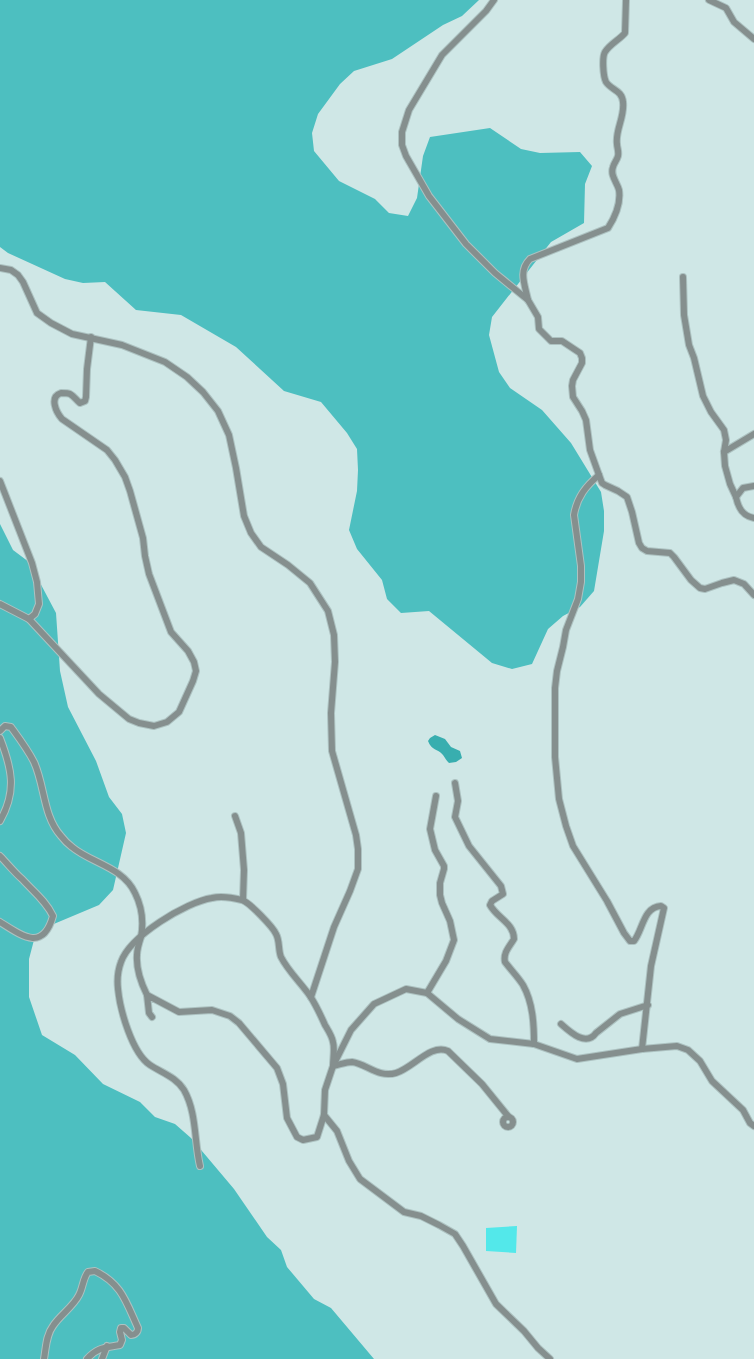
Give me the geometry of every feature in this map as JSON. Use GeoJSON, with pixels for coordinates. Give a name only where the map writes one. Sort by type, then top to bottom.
{"type":"FeatureCollection","features":[{"type":"Feature","properties":{"kind":"street"},"geometry":{"type":"LineString","coordinates":[[494,0],[486,11],[442,55],[409,110],[402,132],[402,144],[412,167],[429,196],[466,244],[495,273],[528,300],[538,317],[539,329],[551,341],[562,342],[580,354],[582,363],[573,380],[572,397],[582,410],[586,420],[590,450],[602,483],[618,490],[627,497],[639,543],[642,548],[647,551],[670,553],[691,580],[700,588],[705,589],[734,580],[744,584],[754,595]]}},
{"type":"Feature","properties":{"kind":"street"},"geometry":{"type":"LineString","coordinates":[[528,300],[523,272],[524,265],[530,258],[608,228],[614,218],[619,201],[619,189],[613,177],[612,167],[618,157],[619,149],[616,144],[624,102],[622,96],[606,81],[603,57],[605,52],[626,33],[626,0]]}},
{"type":"Feature","properties":{"kind":"street"},"geometry":{"type":"LineString","coordinates":[[709,0],[726,8],[734,22],[754,39]]}},
{"type":"Feature","properties":{"kind":"street"},"geometry":{"type":"LineString","coordinates":[[0,268],[11,270],[21,279],[37,313],[60,329],[72,334],[122,345],[165,362],[187,377],[203,392],[218,411],[229,435],[244,516],[251,533],[261,547],[288,564],[310,583],[328,611],[334,635],[335,662],[330,712],[332,751],[356,835],[358,869],[334,927],[311,997]]}},
{"type":"Feature","properties":{"kind":"street"},"geometry":{"type":"LineString","coordinates":[[683,277],[684,315],[689,345],[694,358],[703,396],[711,412],[724,430],[726,440],[724,452],[727,474],[740,510],[754,518]]}},
{"type":"Feature","properties":{"kind":"street"},"geometry":{"type":"LineString","coordinates":[[0,604],[30,619],[99,694],[130,719],[139,723],[154,726],[167,722],[179,712],[196,671],[194,662],[188,651],[171,632],[149,574],[143,538],[130,491],[118,466],[107,450],[62,418],[56,408],[56,396],[62,393],[72,394],[80,402],[85,400],[91,337]]}},
{"type":"Feature","properties":{"kind":"street"},"geometry":{"type":"LineString","coordinates":[[724,452],[754,434]]}},
{"type":"Feature","properties":{"kind":"street"},"geometry":{"type":"LineString","coordinates":[[599,475],[590,482],[579,496],[574,514],[581,566],[581,582],[578,599],[566,630],[557,671],[555,688],[555,757],[559,799],[573,846],[630,941],[634,940],[647,915],[656,907],[661,906],[664,908],[651,966],[642,1050]]}},
{"type":"Feature","properties":{"kind":"street"},"geometry":{"type":"LineString","coordinates":[[0,481],[32,563],[37,582],[39,604],[35,614],[30,619]]}},
{"type":"Feature","properties":{"kind":"street"},"geometry":{"type":"LineString","coordinates":[[736,496],[743,488],[754,486]]}},
{"type":"Feature","properties":{"kind":"street"},"geometry":{"type":"LineString","coordinates":[[0,731],[5,726],[11,727],[35,763],[46,804],[52,821],[60,835],[73,848],[107,866],[124,878],[134,890],[142,908],[141,936],[137,955],[138,969],[139,976],[147,995],[152,1017]]}},
{"type":"Feature","properties":{"kind":"street"},"geometry":{"type":"LineString","coordinates":[[0,738],[5,750],[12,791],[0,821]]}},
{"type":"Feature","properties":{"kind":"street"},"geometry":{"type":"LineString","coordinates":[[455,783],[458,800],[456,817],[469,846],[501,886],[503,891],[503,894],[492,901],[490,905],[507,923],[513,933],[514,939],[506,952],[505,958],[506,962],[523,986],[526,993],[533,1016],[534,1044]]}},
{"type":"Feature","properties":{"kind":"street"},"geometry":{"type":"LineString","coordinates":[[427,993],[446,961],[452,949],[454,940],[450,921],[440,895],[440,883],[444,866],[435,850],[430,829],[436,796]]}},
{"type":"Feature","properties":{"kind":"street"},"geometry":{"type":"LineString","coordinates":[[235,816],[241,833],[244,870],[243,900]]}},
{"type":"Feature","properties":{"kind":"street"},"geometry":{"type":"LineString","coordinates":[[0,856],[37,894],[53,916],[48,930],[41,937],[29,938],[0,922]]}},
{"type":"Feature","properties":{"kind":"street"},"geometry":{"type":"LineString","coordinates":[[200,1166],[194,1122],[191,1108],[186,1096],[179,1083],[152,1066],[141,1056],[132,1039],[121,1008],[118,987],[121,962],[128,950],[141,936],[190,904],[212,898],[243,900],[254,909],[276,934],[281,957],[311,997],[333,1041],[333,1066]]}},
{"type":"Feature","properties":{"kind":"street"},"geometry":{"type":"LineString","coordinates":[[147,995],[179,1012],[212,1010],[230,1016],[239,1023],[277,1068],[283,1084],[287,1118],[297,1137],[303,1140],[317,1137],[324,1115],[325,1090],[333,1066],[352,1030],[374,1004],[406,989],[427,993],[458,1019],[490,1039],[534,1044],[577,1059],[677,1046],[688,1050],[700,1061],[712,1081],[743,1110],[750,1123],[754,1126]]}},
{"type":"Feature","properties":{"kind":"street"},"geometry":{"type":"LineString","coordinates":[[561,1024],[578,1037],[594,1037],[596,1033],[620,1014],[648,1005]]}},
{"type":"Feature","properties":{"kind":"street"},"geometry":{"type":"LineString","coordinates":[[333,1066],[351,1062],[388,1075],[394,1074],[416,1062],[437,1048],[443,1049],[448,1051],[482,1084],[508,1116]]}},
{"type":"Feature","properties":{"kind":"street"},"geometry":{"type":"LineString","coordinates":[[324,1115],[337,1131],[349,1161],[360,1179],[404,1212],[421,1216],[455,1234],[496,1304],[524,1331],[543,1356],[550,1359]]}},
{"type":"Feature","properties":{"kind":"street"},"geometry":{"type":"LineString","coordinates":[[44,1359],[48,1335],[52,1327],[75,1301],[79,1295],[86,1274],[91,1271],[98,1272],[116,1284],[125,1299],[138,1328],[137,1332],[132,1334],[128,1333],[124,1328],[121,1328],[120,1332],[122,1343],[116,1346],[107,1346],[92,1353],[87,1359]]}},
{"type":"Feature","properties":{"kind":"street"},"geometry":{"type":"LineString","coordinates":[[102,1359],[107,1346]]}},
{"type":"Feature","properties":{"kind":"shaded area"},"geometry":{"type":"Polygon","coordinates":[[[0,0],[479,0],[462,16],[443,25],[392,59],[354,71],[340,84],[318,114],[312,133],[314,151],[339,181],[375,199],[389,213],[408,216],[417,198],[423,156],[430,137],[490,128],[521,149],[540,153],[580,152],[592,166],[585,184],[584,223],[551,242],[492,317],[489,335],[499,372],[510,388],[542,410],[571,443],[601,492],[604,511],[604,531],[594,591],[580,607],[563,616],[548,629],[532,664],[512,669],[492,663],[429,611],[401,613],[387,599],[382,580],[357,549],[349,530],[357,491],[357,449],[347,433],[321,402],[284,391],[236,347],[181,315],[136,310],[105,282],[83,283],[65,279],[8,253],[0,247],[0,0]]]}},
{"type":"Feature","properties":{"kind":"shaded area"},"geometry":{"type":"Polygon","coordinates":[[[0,524],[13,550],[29,562],[56,613],[60,671],[68,707],[96,761],[109,797],[122,814],[126,833],[113,890],[99,905],[49,926],[34,940],[29,959],[29,997],[42,1035],[75,1055],[103,1084],[140,1102],[155,1117],[175,1124],[191,1138],[234,1189],[267,1237],[281,1250],[287,1267],[314,1299],[331,1308],[374,1359],[0,1359],[0,524]]]}},
{"type":"Feature","properties":{"kind":"shaded area"},"geometry":{"type":"Polygon","coordinates":[[[435,735],[445,739],[451,747],[460,751],[462,758],[456,762],[449,763],[441,753],[433,748],[428,741],[435,735]]]}},
{"type":"Feature","properties":{"kind":"shaded area"},"geometry":{"type":"Polygon","coordinates":[[[517,1226],[516,1253],[486,1251],[486,1228],[517,1226]]]}}]}
